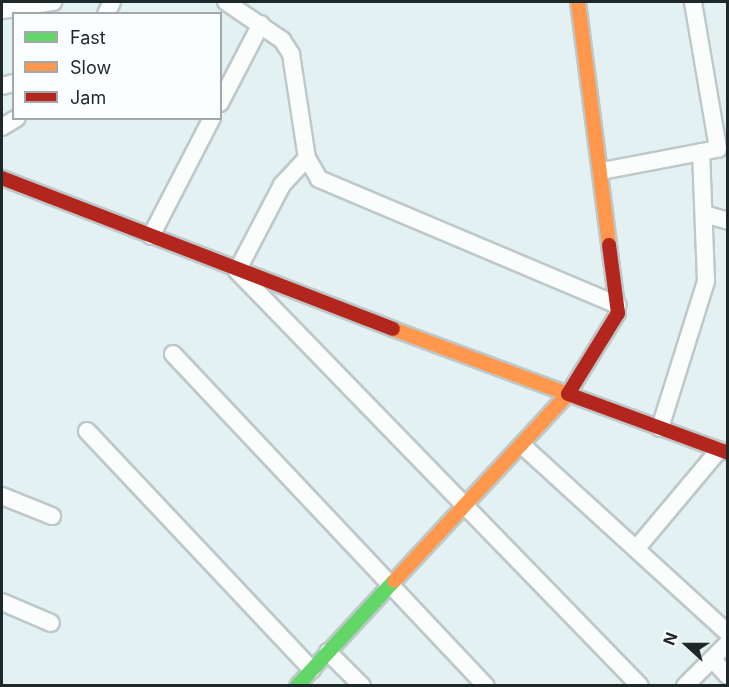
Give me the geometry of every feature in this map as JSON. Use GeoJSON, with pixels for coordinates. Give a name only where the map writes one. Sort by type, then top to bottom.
{"type":"FeatureCollection","features":[{"type":"Feature","properties":{"kind":"street"},"geometry":{"type":"LineString","coordinates":[[2,9],[53,2]]}},
{"type":"Feature","properties":{"kind":"street"},"geometry":{"type":"LineString","coordinates":[[226,2],[282,40],[291,54],[307,158],[320,179],[618,305]]}},
{"type":"Feature","properties":{"kind":"street"},"geometry":{"type":"LineString","coordinates":[[297,686],[523,446],[568,394],[611,329],[618,305],[578,2]]}},
{"type":"Feature","properties":{"kind":"street"},"geometry":{"type":"LineString","coordinates":[[660,428],[702,301],[706,264],[704,214],[716,149],[693,2]]}},
{"type":"Feature","properties":{"kind":"street"},"geometry":{"type":"LineString","coordinates":[[222,99],[261,24]]}},
{"type":"Feature","properties":{"kind":"street"},"geometry":{"type":"LineString","coordinates":[[151,236],[211,120]]}},
{"type":"Feature","properties":{"kind":"street"},"geometry":{"type":"LineString","coordinates":[[602,171],[716,149]]}},
{"type":"Feature","properties":{"kind":"street"},"geometry":{"type":"LineString","coordinates":[[237,271],[282,185],[307,158]]}},
{"type":"Feature","properties":{"kind":"street"},"geometry":{"type":"LineString","coordinates":[[2,178],[237,271],[723,452],[636,549]]}},
{"type":"Feature","properties":{"kind":"street"},"geometry":{"type":"LineString","coordinates":[[704,214],[728,221]]}},
{"type":"Feature","properties":{"kind":"street"},"geometry":{"type":"LineString","coordinates":[[237,271],[640,686]]}},
{"type":"Feature","properties":{"kind":"street"},"geometry":{"type":"LineString","coordinates":[[173,354],[486,686]]}},
{"type":"Feature","properties":{"kind":"street"},"geometry":{"type":"LineString","coordinates":[[87,430],[312,670]]}},
{"type":"Feature","properties":{"kind":"street"},"geometry":{"type":"LineString","coordinates":[[523,446],[728,633]]}},
{"type":"Feature","properties":{"kind":"street"},"geometry":{"type":"LineString","coordinates":[[2,496],[52,516]]}},
{"type":"Feature","properties":{"kind":"street"},"geometry":{"type":"LineString","coordinates":[[2,602],[51,623]]}},
{"type":"Feature","properties":{"kind":"street"},"geometry":{"type":"LineString","coordinates":[[685,686],[728,643]]}},
{"type":"Feature","properties":{"kind":"street"},"geometry":{"type":"LineString","coordinates":[[328,652],[362,686]]}},
{"type":"Feature","properties":{"kind":"street"},"geometry":{"type":"LineString","coordinates":[[712,659],[728,676]]}},
{"type":"Feature","properties":{"kind":"traffic: fast"},"geometry":{"type":"LineString","coordinates":[[297,686],[394,581]]}},
{"type":"Feature","properties":{"kind":"traffic: slow"},"geometry":{"type":"LineString","coordinates":[[578,2],[609,245]]}},
{"type":"Feature","properties":{"kind":"traffic: slow"},"geometry":{"type":"LineString","coordinates":[[393,329],[568,394],[394,581]]}},
{"type":"Feature","properties":{"kind":"traffic: jam"},"geometry":{"type":"LineString","coordinates":[[2,178],[393,329]]}},
{"type":"Feature","properties":{"kind":"traffic: jam"},"geometry":{"type":"LineString","coordinates":[[609,245],[618,313],[568,394],[728,453]]}}]}
